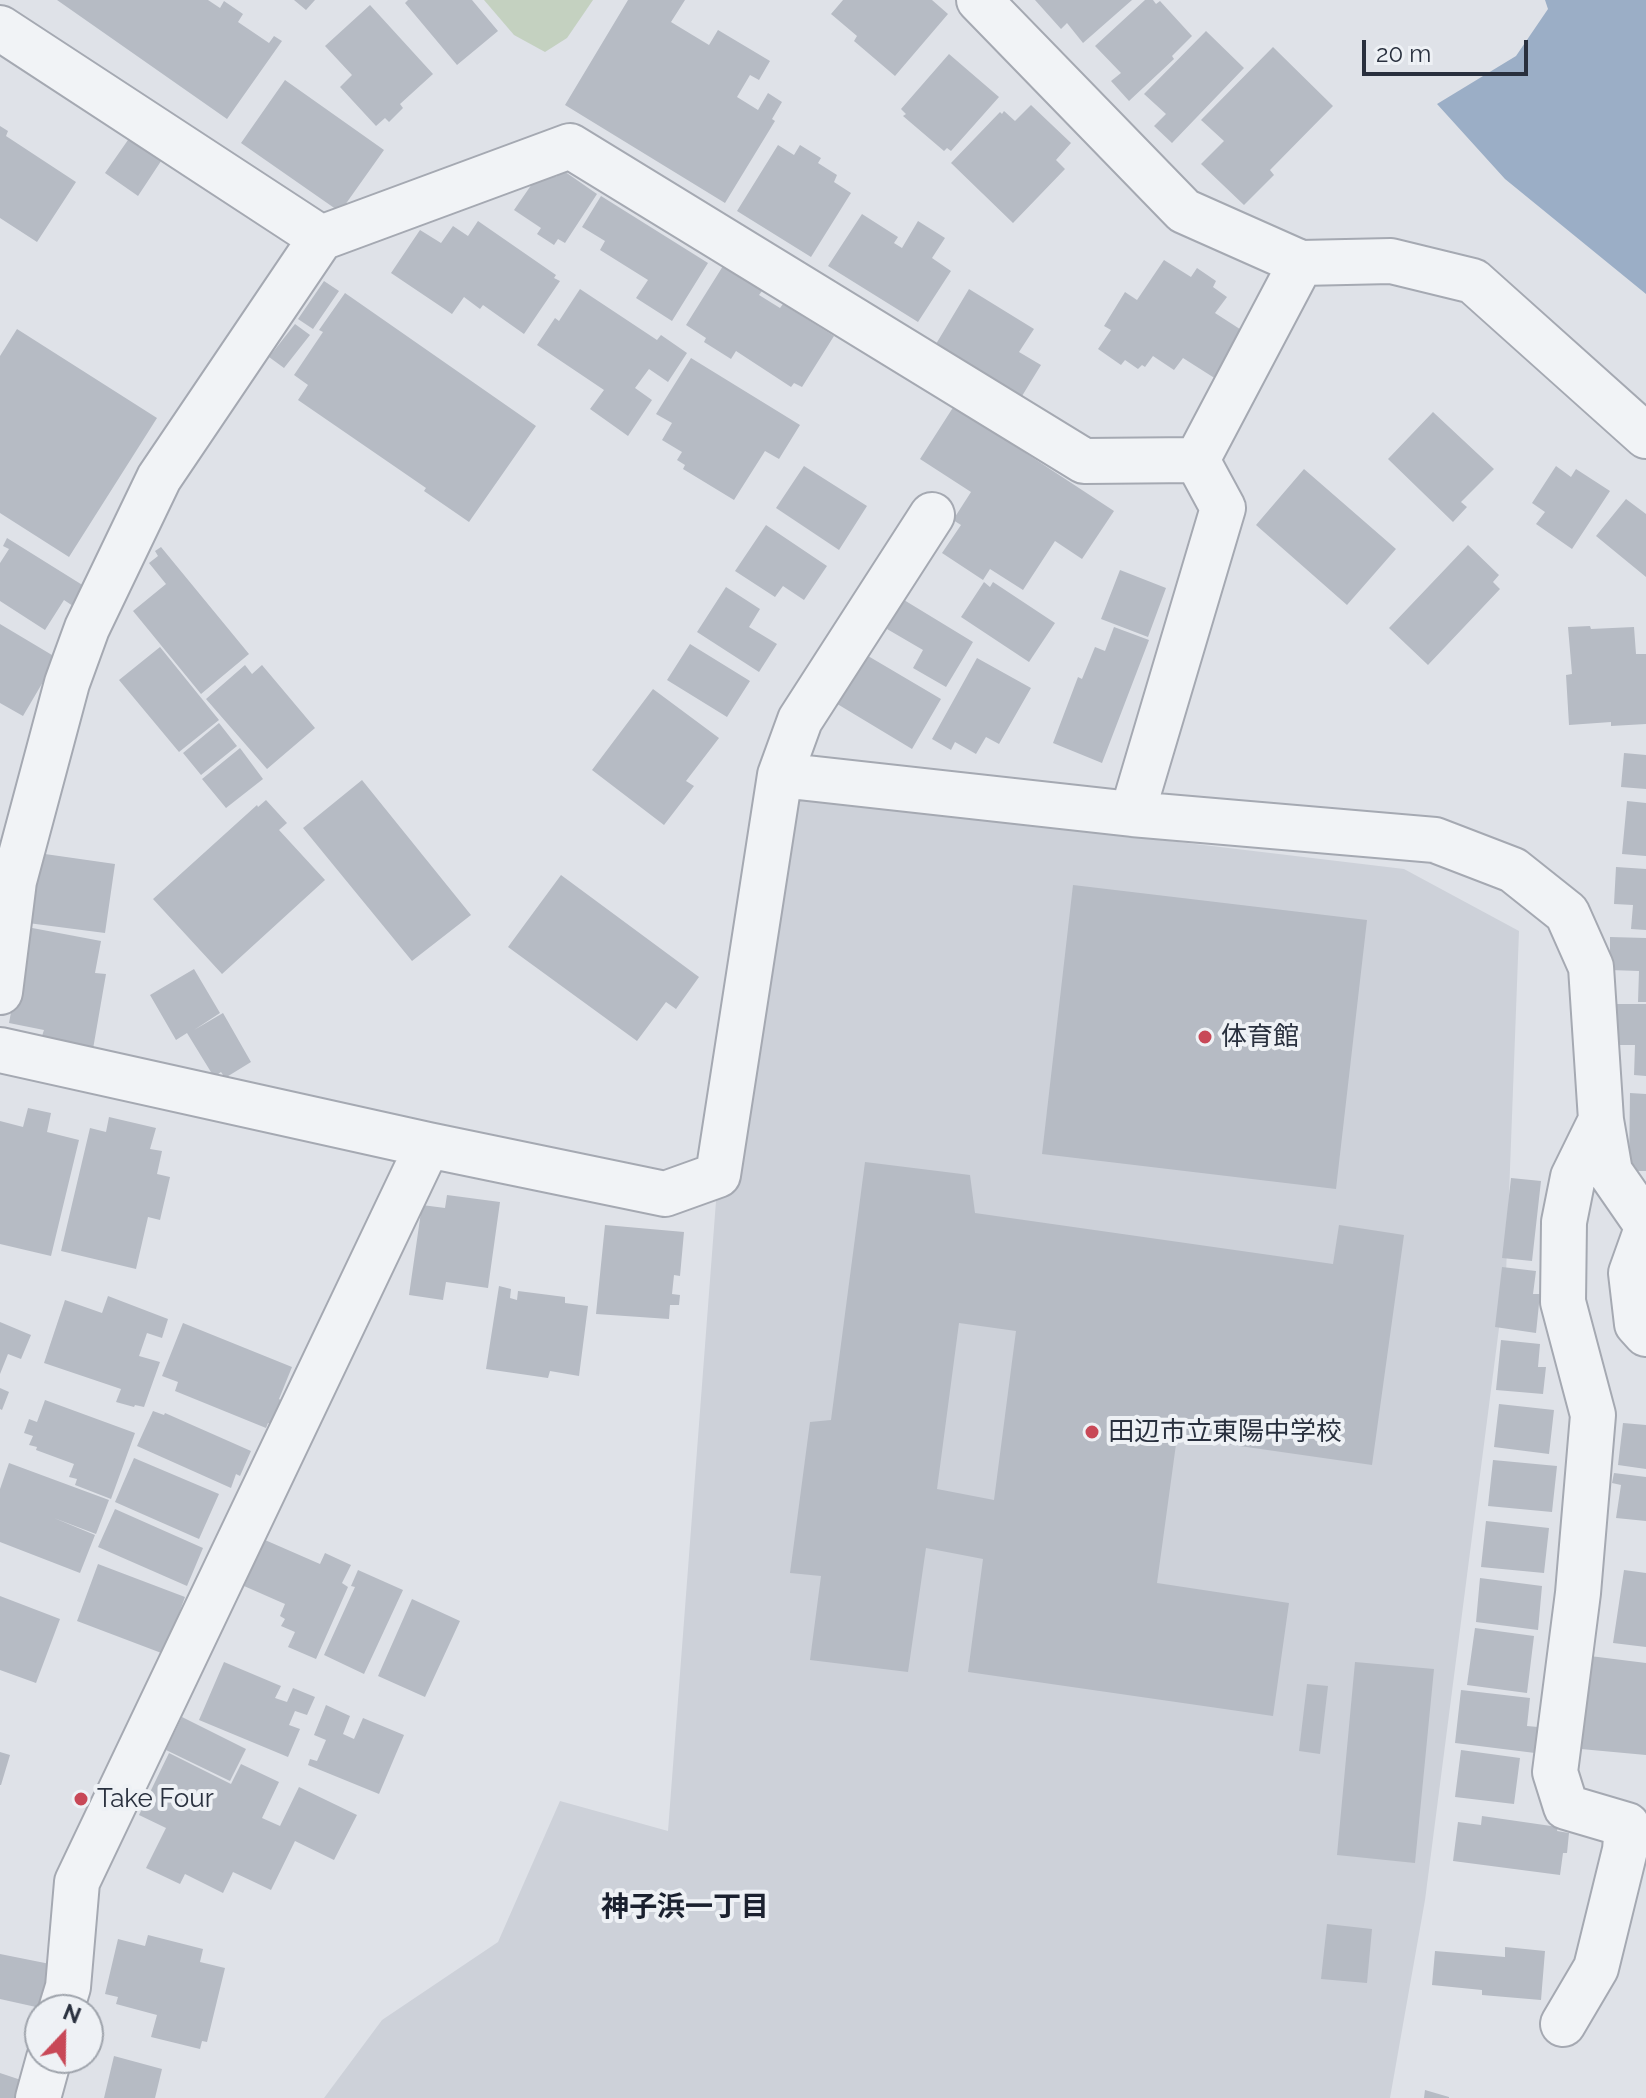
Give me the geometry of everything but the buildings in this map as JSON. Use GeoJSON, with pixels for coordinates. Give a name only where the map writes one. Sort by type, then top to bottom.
{"type":"FeatureCollection","features":[{"type":"Feature","properties":{"kind":"street"},"geometry":{"type":"LineString","coordinates":[[979,0],[1184,211],[1301,263],[1391,261],[1473,281],[1646,436]]}},
{"type":"Feature","properties":{"kind":"street"},"geometry":{"type":"LineString","coordinates":[[0,28],[321,238]]}},
{"type":"Feature","properties":{"kind":"street"},"geometry":{"type":"LineString","coordinates":[[0,992],[14,881],[67,683],[87,628],[159,478],[321,238],[570,146],[1084,461],[1197,460]]}},
{"type":"Feature","properties":{"kind":"street"},"geometry":{"type":"LineString","coordinates":[[1197,460],[1301,263]]}},
{"type":"Feature","properties":{"kind":"street"},"geometry":{"type":"LineString","coordinates":[[1132,814],[1223,508],[1197,460]]}},
{"type":"Feature","properties":{"kind":"street"},"geometry":{"type":"LineString","coordinates":[[0,1050],[665,1194],[718,1175],[780,775],[800,720],[932,515]]}},
{"type":"Feature","properties":{"kind":"street"},"geometry":{"type":"LineString","coordinates":[[780,775],[1132,814],[1435,840],[1513,870],[1567,913],[1591,967],[1601,1120],[1610,1172],[1646,1224]]}},
{"type":"Feature","properties":{"kind":"street"},"geometry":{"type":"LineString","coordinates":[[1563,2024],[1596,1968],[1625,1850],[1627,1825],[1566,1807],[1555,1772],[1578,1593],[1593,1415],[1563,1302],[1564,1222],[1573,1177],[1601,1120]]}},
{"type":"Feature","properties":{"kind":"street"},"geometry":{"type":"LineString","coordinates":[[66,1994],[77,1882],[428,1145]]}},
{"type":"Feature","properties":{"kind":"street"},"geometry":{"type":"LineString","coordinates":[[1646,1231],[1631,1273],[1637,1324],[1646,1334]]}},
{"type":"Feature","properties":{"kind":"street"},"geometry":{"type":"LineString","coordinates":[[38,2098],[45,2074]]}},
{"type":"Feature","properties":{"kind":"shaded area","name":"田辺市立東陽中学校"},"geometry":{"type":"Polygon","coordinates":[[[780,775],[1103,833],[1404,869],[1519,931],[1506,1274],[1425,1900],[1390,2098],[324,2098],[382,2020],[498,1942],[560,1801],[668,1831],[718,1175],[780,775]]]}},
{"type":"Feature","properties":{"kind":"green space"},"geometry":{"type":"Polygon","coordinates":[[[484,0],[593,0],[567,38],[545,52],[514,35],[484,0]]]}},
{"type":"Feature","properties":{"kind":"water"},"geometry":{"type":"Polygon","coordinates":[[[1545,0],[1646,0],[1646,294],[1505,179],[1437,104],[1516,56],[1548,9],[1545,0]]]}},
{"type":"Feature","properties":{"kind":"place","name":"体育館"},"geometry":{"type":"Point","coordinates":[1205,1037]}},
{"type":"Feature","properties":{"kind":"place","name":"田辺市立東陽中学校"},"geometry":{"type":"Point","coordinates":[1092,1432]}},
{"type":"Feature","properties":{"kind":"place","name":"Take Four"},"geometry":{"type":"Point","coordinates":[81,1799]}},
{"type":"Feature","properties":{"kind":"district","name":"神子浜一丁目"},"geometry":{"type":"Point","coordinates":[685,1908]}}]}
